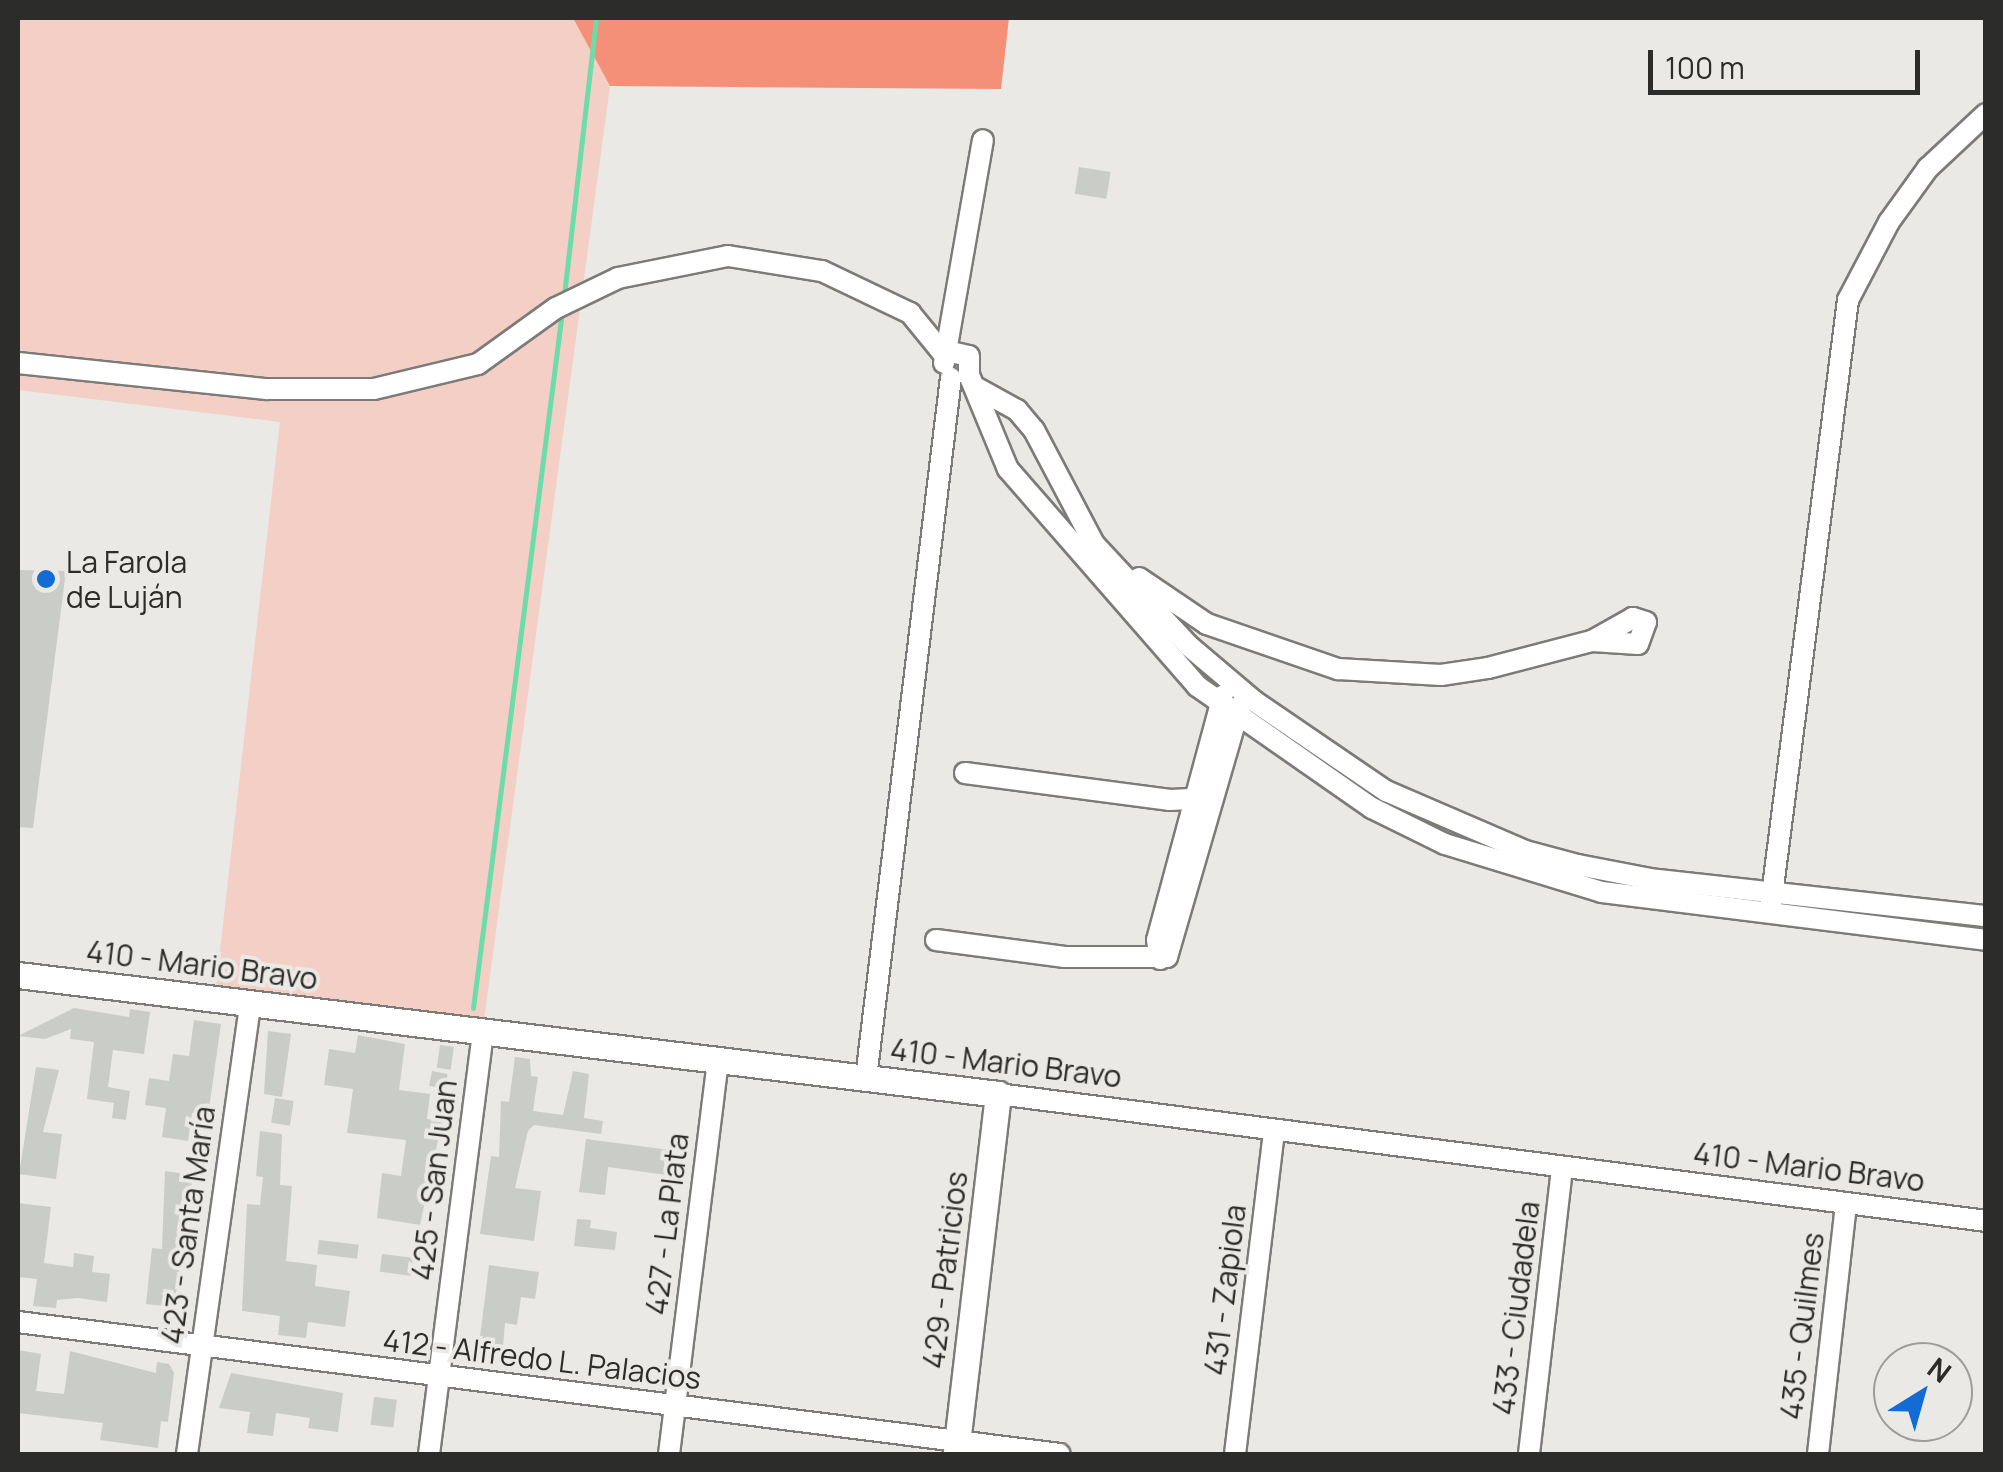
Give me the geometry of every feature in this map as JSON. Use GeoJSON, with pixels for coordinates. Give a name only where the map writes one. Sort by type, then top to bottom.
{"type":"FeatureCollection","features":[{"type":"Feature","properties":{"kind":"street"},"geometry":{"type":"LineString","coordinates":[[1770,915],[1848,300],[1888,222],[1928,168],[1986,114]]}},
{"type":"Feature","properties":{"kind":"street"},"geometry":{"type":"LineString","coordinates":[[948,355],[983,140]]}},
{"type":"Feature","properties":{"kind":"street"},"geometry":{"type":"LineString","coordinates":[[18,363],[267,389],[374,388],[478,364],[562,305],[618,278],[728,256],[822,271],[910,313],[966,380],[1008,468],[1239,689],[1386,791],[1524,851],[1650,880],[1986,916]]}},
{"type":"Feature","properties":{"kind":"street"},"geometry":{"type":"LineString","coordinates":[[966,380],[1017,410],[1034,430],[1087,547],[1226,709],[1372,808],[1445,844],[1602,892],[1986,940]]}},
{"type":"Feature","properties":{"kind":"street"},"geometry":{"type":"LineString","coordinates":[[866,1078],[966,380]]}},
{"type":"Feature","properties":{"kind":"street"},"geometry":{"type":"LineString","coordinates":[[1087,547],[1207,624],[1338,669],[1442,675],[1592,641]]}},
{"type":"Feature","properties":{"kind":"street"},"geometry":{"type":"LineString","coordinates":[[936,940],[1064,956],[1160,960],[1172,947],[1226,709],[1239,689]]}},
{"type":"Feature","properties":{"kind":"street"},"geometry":{"type":"LineString","coordinates":[[965,773],[1170,800],[1203,798]]}},
{"type":"Feature","properties":{"kind":"street","name":"410 - Mario Bravo"},"geometry":{"type":"LineString","coordinates":[[18,975],[998,1094],[1986,1221]]}},
{"type":"Feature","properties":{"kind":"street","name":"423 - Santa María"},"geometry":{"type":"LineString","coordinates":[[187,1454],[250,1003]]}},
{"type":"Feature","properties":{"kind":"street","name":"425 - San Juan"},"geometry":{"type":"LineString","coordinates":[[429,1454],[483,1032]]}},
{"type":"Feature","properties":{"kind":"street","name":"427 - La Plata"},"geometry":{"type":"LineString","coordinates":[[669,1454],[718,1060]]}},
{"type":"Feature","properties":{"kind":"street","name":"429 - Patricios"},"geometry":{"type":"LineString","coordinates":[[957,1448],[998,1094]]}},
{"type":"Feature","properties":{"kind":"street","name":"431 - Zapiola"},"geometry":{"type":"LineString","coordinates":[[1235,1454],[1274,1132]]}},
{"type":"Feature","properties":{"kind":"street","name":"433 - Ciudadela"},"geometry":{"type":"LineString","coordinates":[[1529,1454],[1562,1169]]}},
{"type":"Feature","properties":{"kind":"street","name":"435 - Quilmes"},"geometry":{"type":"LineString","coordinates":[[1818,1454],[1846,1204]]}},
{"type":"Feature","properties":{"kind":"street","name":"412 - Alfredo L. Palacios"},"geometry":{"type":"LineString","coordinates":[[18,1322],[675,1407],[957,1448],[1060,1454]]}},
{"type":"Feature","properties":{"kind":"shaded area"},"geometry":{"type":"Polygon","coordinates":[[[18,18],[573,18],[610,86],[484,1020],[216,986],[280,422],[18,390],[18,18]]]}},
{"type":"Feature","properties":{"kind":"shaded area"},"geometry":{"type":"Polygon","coordinates":[[[573,18],[1009,18],[1001,89],[610,86],[573,18]]]}},
{"type":"Feature","properties":{"kind":"building"},"geometry":{"type":"Polygon","coordinates":[[[1079,167],[1111,172],[1106,199],[1075,194],[1079,167]]]}},
{"type":"Feature","properties":{"kind":"building"},"geometry":{"type":"Polygon","coordinates":[[[18,570],[66,571],[33,828],[18,827],[18,570]]]}},
{"type":"Feature","properties":{"kind":"building"},"geometry":{"type":"Polygon","coordinates":[[[74,1008],[129,1017],[130,1009],[150,1012],[144,1054],[113,1050],[108,1087],[130,1091],[126,1120],[112,1118],[114,1103],[87,1099],[94,1042],[70,1039],[71,1029],[45,1039],[18,1036],[74,1008]]]}},
{"type":"Feature","properties":{"kind":"building"},"geometry":{"type":"Polygon","coordinates":[[[194,1020],[221,1024],[208,1116],[192,1113],[188,1141],[162,1137],[166,1108],[145,1105],[149,1078],[169,1081],[173,1054],[189,1056],[194,1020]]]}},
{"type":"Feature","properties":{"kind":"building"},"geometry":{"type":"Polygon","coordinates":[[[268,1031],[291,1034],[282,1097],[264,1094],[268,1031]]]}},
{"type":"Feature","properties":{"kind":"building"},"geometry":{"type":"Polygon","coordinates":[[[358,1035],[405,1044],[399,1090],[430,1094],[427,1119],[442,1121],[420,1225],[377,1218],[382,1173],[401,1176],[406,1140],[347,1133],[353,1089],[324,1085],[329,1049],[355,1053],[358,1035]]]}},
{"type":"Feature","properties":{"kind":"building"},"geometry":{"type":"Polygon","coordinates":[[[440,1045],[454,1047],[451,1070],[437,1068],[440,1045]]]}},
{"type":"Feature","properties":{"kind":"building"},"geometry":{"type":"Polygon","coordinates":[[[515,1057],[530,1059],[531,1076],[538,1077],[533,1111],[563,1115],[573,1071],[589,1074],[584,1118],[603,1121],[601,1134],[534,1125],[528,1131],[515,1188],[541,1191],[534,1241],[480,1234],[491,1156],[499,1157],[501,1101],[509,1102],[515,1057]]]}},
{"type":"Feature","properties":{"kind":"building"},"geometry":{"type":"Polygon","coordinates":[[[36,1067],[59,1070],[43,1132],[62,1134],[56,1179],[19,1174],[36,1067]]]}},
{"type":"Feature","properties":{"kind":"building"},"geometry":{"type":"Polygon","coordinates":[[[432,1071],[448,1074],[445,1089],[429,1086],[432,1071]]]}},
{"type":"Feature","properties":{"kind":"building"},"geometry":{"type":"Polygon","coordinates":[[[275,1098],[294,1101],[290,1126],[271,1123],[275,1098]]]}},
{"type":"Feature","properties":{"kind":"building"},"geometry":{"type":"Polygon","coordinates":[[[260,1131],[282,1134],[280,1185],[292,1186],[286,1261],[317,1265],[315,1286],[350,1291],[345,1327],[308,1322],[306,1338],[278,1335],[280,1316],[242,1311],[247,1204],[260,1205],[263,1177],[256,1176],[260,1131]]]}},
{"type":"Feature","properties":{"kind":"building"},"geometry":{"type":"Polygon","coordinates":[[[586,1139],[670,1150],[667,1175],[608,1167],[605,1195],[579,1192],[586,1139]]]}},
{"type":"Feature","properties":{"kind":"building"},"geometry":{"type":"Polygon","coordinates":[[[165,1171],[193,1175],[174,1307],[146,1304],[152,1248],[162,1249],[165,1171]]]}},
{"type":"Feature","properties":{"kind":"building"},"geometry":{"type":"Polygon","coordinates":[[[18,1203],[51,1207],[44,1263],[73,1267],[74,1253],[94,1256],[92,1272],[110,1274],[107,1302],[78,1298],[57,1300],[56,1308],[33,1306],[37,1279],[18,1277],[18,1203]]]}},
{"type":"Feature","properties":{"kind":"building"},"geometry":{"type":"Polygon","coordinates":[[[577,1219],[591,1220],[590,1228],[617,1232],[615,1250],[574,1246],[577,1219]]]}},
{"type":"Feature","properties":{"kind":"building"},"geometry":{"type":"Polygon","coordinates":[[[319,1240],[359,1245],[357,1259],[317,1254],[319,1240]]]}},
{"type":"Feature","properties":{"kind":"building"},"geometry":{"type":"Polygon","coordinates":[[[382,1254],[413,1258],[411,1276],[380,1272],[382,1254]]]}},
{"type":"Feature","properties":{"kind":"building"},"geometry":{"type":"Polygon","coordinates":[[[489,1265],[539,1272],[535,1299],[521,1297],[517,1325],[505,1323],[503,1348],[479,1345],[489,1265]]]}},
{"type":"Feature","properties":{"kind":"building"},"geometry":{"type":"Polygon","coordinates":[[[18,1350],[41,1354],[36,1391],[64,1394],[70,1351],[156,1373],[157,1362],[169,1364],[174,1373],[168,1422],[161,1421],[158,1448],[100,1440],[103,1423],[18,1413],[18,1350]]]}},
{"type":"Feature","properties":{"kind":"building"},"geometry":{"type":"Polygon","coordinates":[[[231,1373],[343,1393],[338,1432],[308,1428],[310,1418],[276,1413],[273,1436],[247,1433],[250,1412],[219,1408],[231,1373]]]}},
{"type":"Feature","properties":{"kind":"building"},"geometry":{"type":"Polygon","coordinates":[[[374,1397],[397,1400],[393,1428],[371,1425],[374,1397]]]}},
{"type":"Feature","properties":{"kind":"waterway"},"geometry":{"type":"LineString","coordinates":[[564,295],[596,18]]}},
{"type":"Feature","properties":{"kind":"waterway"},"geometry":{"type":"LineString","coordinates":[[473,1008],[562,311]]}},
{"type":"Feature","properties":{"kind":"place","name":"La Farola de Luján"},"geometry":{"type":"Point","coordinates":[46,579]}}]}
